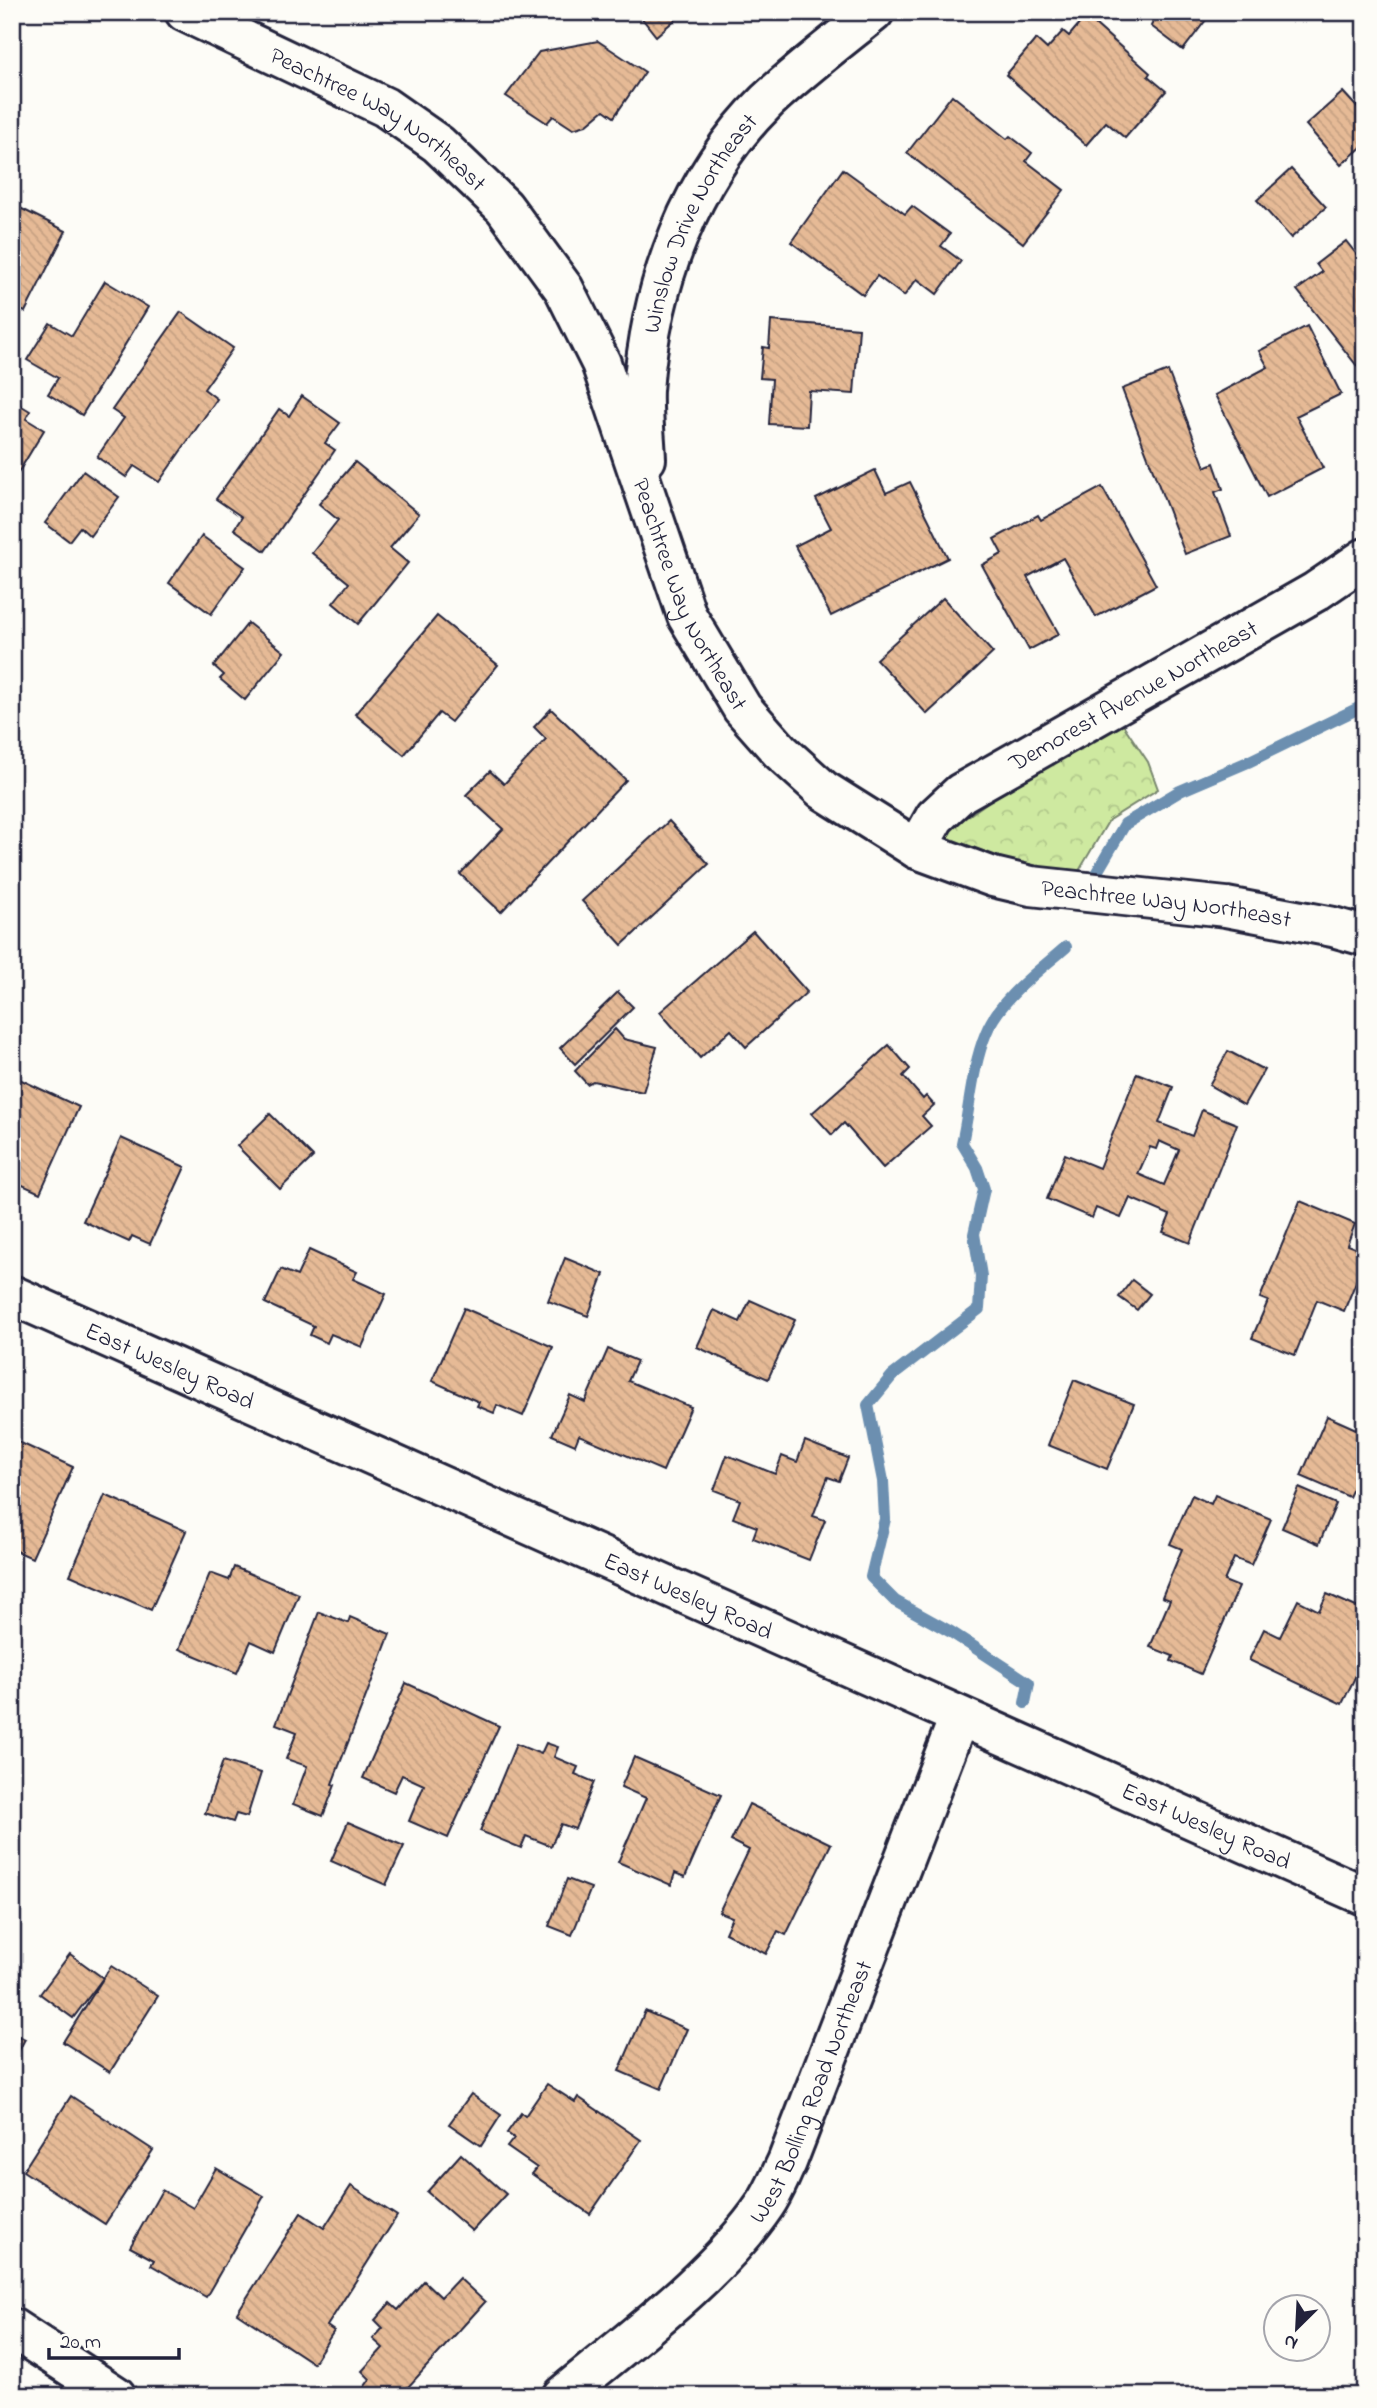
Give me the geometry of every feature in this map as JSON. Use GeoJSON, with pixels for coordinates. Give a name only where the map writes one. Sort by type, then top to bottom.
{"type":"FeatureCollection","features":[{"type":"Feature","properties":{"kind":"street","name":"Peachtree Way Northeast"},"geometry":{"type":"LineString","coordinates":[[185,12],[385,107],[438,144],[504,207],[564,289],[601,363],[687,616],[742,708],[780,751],[822,790],[917,849],[975,872],[1031,886],[1226,906],[1365,936]]}},
{"type":"Feature","properties":{"kind":"street","name":"Winslow Drive Northeast"},"geometry":{"type":"LineString","coordinates":[[643,491],[646,470],[643,392],[650,331],[666,267],[692,205],[722,155],[765,103],[803,68],[874,12]]}},
{"type":"Feature","properties":{"kind":"street","name":"Demorest Avenue Northeast"},"geometry":{"type":"LineString","coordinates":[[917,849],[935,817],[961,793],[1315,592],[1365,558]]}},
{"type":"Feature","properties":{"kind":"street","name":"East Wesley Road"},"geometry":{"type":"LineString","coordinates":[[12,1295],[1365,1896]]}},
{"type":"Feature","properties":{"kind":"street","name":"West Bolling Road Northeast"},"geometry":{"type":"LineString","coordinates":[[562,2396],[670,2306],[738,2238],[766,2204],[787,2162],[960,1717]]}},
{"type":"Feature","properties":{"kind":"street"},"geometry":{"type":"LineString","coordinates":[[12,2328],[116,2396]]}},
{"type":"Feature","properties":{"kind":"green space"},"geometry":{"type":"Polygon","coordinates":[[[1118,717],[1148,762],[1158,789],[1109,820],[1076,876],[1007,862],[936,839],[1048,759],[1118,717]]]}},
{"type":"Feature","properties":{"kind":"building"},"geometry":{"type":"Polygon","coordinates":[[[637,12],[684,12],[656,36],[637,12]]]}},
{"type":"Feature","properties":{"kind":"building"},"geometry":{"type":"Polygon","coordinates":[[[1158,12],[1212,12],[1183,50],[1151,26],[1158,12]]]}},
{"type":"Feature","properties":{"kind":"building"},"geometry":{"type":"Polygon","coordinates":[[[1086,16],[1150,73],[1148,76],[1166,91],[1125,138],[1106,122],[1086,145],[1006,75],[1036,39],[1047,49],[1063,31],[1069,36],[1086,16]]]}},
{"type":"Feature","properties":{"kind":"building"},"geometry":{"type":"Polygon","coordinates":[[[598,41],[645,72],[614,117],[604,110],[586,125],[573,129],[553,116],[547,123],[506,96],[539,52],[598,41]]]}},
{"type":"Feature","properties":{"kind":"building"},"geometry":{"type":"Polygon","coordinates":[[[1343,92],[1365,116],[1365,144],[1341,165],[1306,125],[1343,92]]]}},
{"type":"Feature","properties":{"kind":"building"},"geometry":{"type":"Polygon","coordinates":[[[952,95],[1007,139],[1010,136],[1032,153],[1026,161],[1064,190],[1023,243],[907,153],[952,95]]]}},
{"type":"Feature","properties":{"kind":"building"},"geometry":{"type":"Polygon","coordinates":[[[843,169],[905,214],[912,206],[950,234],[941,246],[961,261],[937,294],[917,279],[904,296],[877,276],[863,295],[791,242],[843,169]]]}},
{"type":"Feature","properties":{"kind":"building"},"geometry":{"type":"Polygon","coordinates":[[[1291,169],[1326,207],[1291,238],[1257,200],[1291,169]]]}},
{"type":"Feature","properties":{"kind":"building"},"geometry":{"type":"Polygon","coordinates":[[[12,204],[66,231],[25,312],[12,306],[12,204]]]}},
{"type":"Feature","properties":{"kind":"building"},"geometry":{"type":"Polygon","coordinates":[[[1346,241],[1365,265],[1365,376],[1297,290],[1322,272],[1316,264],[1346,241]]]}},
{"type":"Feature","properties":{"kind":"building"},"geometry":{"type":"Polygon","coordinates":[[[105,281],[148,307],[82,415],[48,394],[58,378],[27,360],[50,323],[72,336],[105,281]]]}},
{"type":"Feature","properties":{"kind":"building"},"geometry":{"type":"Polygon","coordinates":[[[181,312],[233,348],[204,389],[217,399],[159,482],[134,466],[126,477],[97,457],[124,418],[112,410],[181,312]]]}},
{"type":"Feature","properties":{"kind":"building"},"geometry":{"type":"Polygon","coordinates":[[[771,321],[859,328],[854,394],[809,391],[807,426],[769,424],[772,379],[760,378],[763,347],[769,348],[771,321]]]}},
{"type":"Feature","properties":{"kind":"building"},"geometry":{"type":"Polygon","coordinates":[[[1307,326],[1341,394],[1296,416],[1323,468],[1267,497],[1215,395],[1268,367],[1259,351],[1307,326]]]}},
{"type":"Feature","properties":{"kind":"building"},"geometry":{"type":"Polygon","coordinates":[[[1168,371],[1205,467],[1214,463],[1223,489],[1215,492],[1231,536],[1185,554],[1122,389],[1168,371]]]}},
{"type":"Feature","properties":{"kind":"building"},"geometry":{"type":"Polygon","coordinates":[[[302,396],[340,423],[325,443],[335,450],[265,551],[234,529],[242,517],[216,499],[279,409],[289,416],[302,396]]]}},
{"type":"Feature","properties":{"kind":"building"},"geometry":{"type":"Polygon","coordinates":[[[12,400],[30,411],[26,419],[44,430],[18,473],[12,469],[12,400]]]}},
{"type":"Feature","properties":{"kind":"building"},"geometry":{"type":"Polygon","coordinates":[[[355,462],[419,514],[390,548],[408,563],[358,624],[333,603],[349,583],[312,553],[338,520],[319,504],[355,462]]]}},
{"type":"Feature","properties":{"kind":"building"},"geometry":{"type":"Polygon","coordinates":[[[875,470],[886,493],[910,482],[948,558],[831,616],[795,546],[831,528],[816,499],[875,470]]]}},
{"type":"Feature","properties":{"kind":"building"},"geometry":{"type":"Polygon","coordinates":[[[83,471],[119,497],[90,536],[80,527],[69,541],[45,523],[83,471]]]}},
{"type":"Feature","properties":{"kind":"building"},"geometry":{"type":"Polygon","coordinates":[[[1102,487],[1156,585],[1096,617],[1063,558],[1027,577],[1059,634],[1029,650],[982,565],[1002,554],[994,539],[1038,515],[1041,520],[1102,487]]]}},
{"type":"Feature","properties":{"kind":"building"},"geometry":{"type":"Polygon","coordinates":[[[202,536],[245,567],[211,614],[169,583],[202,536]]]}},
{"type":"Feature","properties":{"kind":"building"},"geometry":{"type":"Polygon","coordinates":[[[943,598],[993,653],[927,714],[876,659],[943,598]]]}},
{"type":"Feature","properties":{"kind":"building"},"geometry":{"type":"Polygon","coordinates":[[[437,616],[498,665],[451,722],[439,713],[404,755],[355,714],[437,616]]]}},
{"type":"Feature","properties":{"kind":"building"},"geometry":{"type":"Polygon","coordinates":[[[248,623],[284,652],[245,700],[220,679],[224,675],[214,666],[248,623]]]}},
{"type":"Feature","properties":{"kind":"building"},"geometry":{"type":"Polygon","coordinates":[[[551,709],[626,780],[501,912],[460,874],[503,829],[466,795],[490,771],[504,784],[546,739],[534,727],[551,709]]]}},
{"type":"Feature","properties":{"kind":"building"},"geometry":{"type":"Polygon","coordinates":[[[669,821],[709,864],[622,945],[582,901],[669,821]]]}},
{"type":"Feature","properties":{"kind":"building"},"geometry":{"type":"Polygon","coordinates":[[[753,931],[807,992],[746,1047],[731,1030],[700,1058],[660,1012],[753,931]]]}},
{"type":"Feature","properties":{"kind":"building"},"geometry":{"type":"Polygon","coordinates":[[[618,992],[633,1007],[575,1064],[560,1048],[618,992]]]}},
{"type":"Feature","properties":{"kind":"building"},"geometry":{"type":"Polygon","coordinates":[[[615,1029],[624,1039],[657,1047],[643,1092],[593,1081],[587,1084],[575,1071],[615,1029]]]}},
{"type":"Feature","properties":{"kind":"building"},"geometry":{"type":"Polygon","coordinates":[[[889,1045],[910,1069],[903,1076],[923,1099],[926,1096],[934,1105],[922,1116],[931,1126],[883,1168],[844,1123],[832,1135],[812,1113],[889,1045]]]}},
{"type":"Feature","properties":{"kind":"building"},"geometry":{"type":"Polygon","coordinates":[[[1228,1051],[1264,1070],[1244,1105],[1209,1085],[1228,1051]]]}},
{"type":"Feature","properties":{"kind":"building"},"geometry":{"type":"Polygon","coordinates":[[[1137,1073],[1173,1087],[1159,1123],[1192,1136],[1202,1110],[1237,1124],[1190,1243],[1163,1232],[1170,1215],[1130,1198],[1121,1218],[1096,1208],[1092,1218],[1047,1199],[1065,1154],[1099,1168],[1137,1073]],[[1159,1141],[1156,1149],[1150,1147],[1138,1174],[1164,1185],[1179,1150],[1159,1141]]]}},
{"type":"Feature","properties":{"kind":"building"},"geometry":{"type":"Polygon","coordinates":[[[15,1077],[79,1107],[40,1193],[16,1182],[12,1189],[12,1083],[15,1077]]]}},
{"type":"Feature","properties":{"kind":"building"},"geometry":{"type":"Polygon","coordinates":[[[270,1114],[313,1157],[280,1189],[237,1146],[270,1114]]]}},
{"type":"Feature","properties":{"kind":"building"},"geometry":{"type":"Polygon","coordinates":[[[121,1138],[185,1167],[150,1244],[132,1236],[129,1242],[83,1221],[121,1138]]]}},
{"type":"Feature","properties":{"kind":"building"},"geometry":{"type":"Polygon","coordinates":[[[1300,1201],[1355,1224],[1347,1245],[1365,1252],[1365,1260],[1344,1311],[1317,1300],[1295,1355],[1252,1338],[1268,1301],[1260,1298],[1300,1201]]]}},
{"type":"Feature","properties":{"kind":"building"},"geometry":{"type":"Polygon","coordinates":[[[309,1250],[357,1272],[353,1279],[386,1294],[362,1347],[331,1334],[327,1343],[310,1335],[314,1326],[265,1303],[281,1269],[297,1276],[309,1250]]]}},
{"type":"Feature","properties":{"kind":"building"},"geometry":{"type":"Polygon","coordinates":[[[565,1258],[604,1274],[588,1316],[548,1301],[565,1258]]]}},
{"type":"Feature","properties":{"kind":"building"},"geometry":{"type":"Polygon","coordinates":[[[1132,1280],[1150,1294],[1137,1310],[1119,1297],[1132,1280]]]}},
{"type":"Feature","properties":{"kind":"building"},"geometry":{"type":"Polygon","coordinates":[[[750,1300],[795,1320],[768,1379],[697,1347],[714,1310],[740,1322],[750,1300]]]}},
{"type":"Feature","properties":{"kind":"building"},"geometry":{"type":"Polygon","coordinates":[[[464,1308],[553,1347],[523,1416],[497,1405],[494,1413],[477,1406],[479,1402],[432,1381],[464,1308]]]}},
{"type":"Feature","properties":{"kind":"building"},"geometry":{"type":"Polygon","coordinates":[[[608,1349],[637,1361],[628,1381],[691,1407],[663,1471],[579,1435],[575,1445],[552,1435],[570,1395],[585,1402],[608,1349]]]}},
{"type":"Feature","properties":{"kind":"building"},"geometry":{"type":"Polygon","coordinates":[[[1074,1380],[1134,1404],[1107,1469],[1048,1445],[1074,1380]]]}},
{"type":"Feature","properties":{"kind":"building"},"geometry":{"type":"Polygon","coordinates":[[[1327,1416],[1365,1433],[1365,1462],[1349,1497],[1301,1476],[1327,1416]]]}},
{"type":"Feature","properties":{"kind":"building"},"geometry":{"type":"Polygon","coordinates":[[[12,1439],[73,1467],[32,1558],[12,1549],[12,1439]]]}},
{"type":"Feature","properties":{"kind":"building"},"geometry":{"type":"Polygon","coordinates":[[[805,1441],[848,1458],[839,1481],[828,1477],[813,1516],[825,1520],[809,1560],[753,1538],[757,1527],[733,1518],[740,1500],[714,1490],[727,1455],[775,1474],[782,1456],[797,1462],[805,1441]]]}},
{"type":"Feature","properties":{"kind":"building"},"geometry":{"type":"Polygon","coordinates":[[[1299,1488],[1336,1504],[1319,1544],[1282,1528],[1299,1488]]]}},
{"type":"Feature","properties":{"kind":"building"},"geometry":{"type":"Polygon","coordinates":[[[105,1495],[186,1531],[151,1610],[70,1575],[105,1495]]]}},
{"type":"Feature","properties":{"kind":"building"},"geometry":{"type":"Polygon","coordinates":[[[1192,1495],[1211,1504],[1215,1495],[1271,1519],[1251,1565],[1234,1558],[1224,1581],[1239,1587],[1201,1674],[1171,1661],[1173,1656],[1150,1647],[1170,1600],[1162,1597],[1182,1549],[1170,1544],[1192,1495]]]}},
{"type":"Feature","properties":{"kind":"building"},"geometry":{"type":"Polygon","coordinates":[[[234,1567],[299,1594],[275,1652],[251,1641],[237,1673],[179,1649],[210,1573],[229,1580],[234,1567]]]}},
{"type":"Feature","properties":{"kind":"building"},"geometry":{"type":"Polygon","coordinates":[[[1327,1594],[1365,1611],[1365,1657],[1342,1704],[1249,1660],[1264,1629],[1280,1637],[1298,1600],[1319,1611],[1327,1594]]]}},
{"type":"Feature","properties":{"kind":"building"},"geometry":{"type":"Polygon","coordinates":[[[319,1612],[348,1623],[350,1617],[390,1634],[332,1784],[335,1785],[323,1816],[293,1804],[307,1766],[286,1759],[297,1732],[276,1724],[319,1612]]]}},
{"type":"Feature","properties":{"kind":"building"},"geometry":{"type":"Polygon","coordinates":[[[406,1683],[499,1726],[448,1838],[409,1821],[424,1785],[402,1775],[394,1792],[363,1778],[406,1683]]]}},
{"type":"Feature","properties":{"kind":"building"},"geometry":{"type":"Polygon","coordinates":[[[546,1743],[558,1747],[554,1757],[578,1767],[575,1774],[594,1782],[575,1829],[561,1824],[551,1846],[526,1836],[521,1848],[480,1831],[516,1744],[541,1754],[546,1743]]]}},
{"type":"Feature","properties":{"kind":"building"},"geometry":{"type":"Polygon","coordinates":[[[634,1757],[721,1795],[685,1877],[675,1873],[671,1885],[618,1862],[646,1798],[621,1787],[634,1757]]]}},
{"type":"Feature","properties":{"kind":"building"},"geometry":{"type":"Polygon","coordinates":[[[223,1761],[261,1773],[247,1817],[236,1814],[233,1822],[205,1813],[223,1761]]]}},
{"type":"Feature","properties":{"kind":"building"},"geometry":{"type":"Polygon","coordinates":[[[749,1804],[831,1844],[786,1935],[778,1931],[766,1954],[725,1933],[732,1917],[719,1912],[749,1850],[731,1841],[749,1804]]]}},
{"type":"Feature","properties":{"kind":"building"},"geometry":{"type":"Polygon","coordinates":[[[348,1822],[404,1846],[386,1885],[331,1861],[348,1822]]]}},
{"type":"Feature","properties":{"kind":"building"},"geometry":{"type":"Polygon","coordinates":[[[567,1879],[591,1888],[572,1935],[549,1926],[567,1879]]]}},
{"type":"Feature","properties":{"kind":"building"},"geometry":{"type":"Polygon","coordinates":[[[70,1954],[103,1978],[73,2018],[40,1994],[70,1954]]]}},
{"type":"Feature","properties":{"kind":"building"},"geometry":{"type":"Polygon","coordinates":[[[111,1966],[158,1996],[110,2072],[63,2042],[111,1966]]]}},
{"type":"Feature","properties":{"kind":"building"},"geometry":{"type":"Polygon","coordinates":[[[645,2011],[687,2029],[661,2089],[619,2071],[645,2011]]]}},
{"type":"Feature","properties":{"kind":"building"},"geometry":{"type":"Polygon","coordinates":[[[12,2033],[25,2039],[12,2064],[12,2033]]]}},
{"type":"Feature","properties":{"kind":"building"},"geometry":{"type":"Polygon","coordinates":[[[547,2084],[575,2102],[578,2097],[641,2140],[590,2214],[532,2174],[537,2168],[507,2147],[514,2138],[507,2133],[521,2113],[525,2116],[547,2084]]]}},
{"type":"Feature","properties":{"kind":"building"},"geometry":{"type":"Polygon","coordinates":[[[471,2094],[501,2115],[481,2146],[449,2124],[471,2094]]]}},
{"type":"Feature","properties":{"kind":"building"},"geometry":{"type":"Polygon","coordinates":[[[71,2096],[153,2150],[105,2224],[23,2171],[71,2096]]]}},
{"type":"Feature","properties":{"kind":"building"},"geometry":{"type":"Polygon","coordinates":[[[461,2154],[506,2194],[472,2231],[427,2192],[461,2154]]]}},
{"type":"Feature","properties":{"kind":"building"},"geometry":{"type":"Polygon","coordinates":[[[216,2168],[264,2196],[206,2297],[151,2265],[154,2260],[130,2247],[162,2190],[193,2208],[216,2168]]]}},
{"type":"Feature","properties":{"kind":"building"},"geometry":{"type":"Polygon","coordinates":[[[351,2186],[397,2216],[327,2326],[334,2331],[313,2363],[237,2313],[301,2213],[324,2228],[351,2186]]]}},
{"type":"Feature","properties":{"kind":"building"},"geometry":{"type":"Polygon","coordinates":[[[459,2278],[485,2302],[400,2396],[358,2396],[370,2379],[362,2371],[383,2348],[373,2339],[383,2328],[375,2320],[390,2303],[398,2310],[424,2281],[441,2297],[459,2278]]]}},
{"type":"Feature","properties":{"kind":"waterway"},"geometry":{"type":"LineString","coordinates":[[1094,877],[1125,824],[1180,791],[1248,762],[1365,705]]}},
{"type":"Feature","properties":{"kind":"waterway"},"geometry":{"type":"LineString","coordinates":[[1025,1703],[1029,1683],[951,1632],[895,1601],[871,1577],[885,1519],[883,1481],[868,1405],[892,1376],[979,1309],[981,1276],[974,1234],[984,1189],[977,1168],[962,1143],[977,1059],[992,1020],[1001,1008],[1021,986],[1066,947]]}}]}
